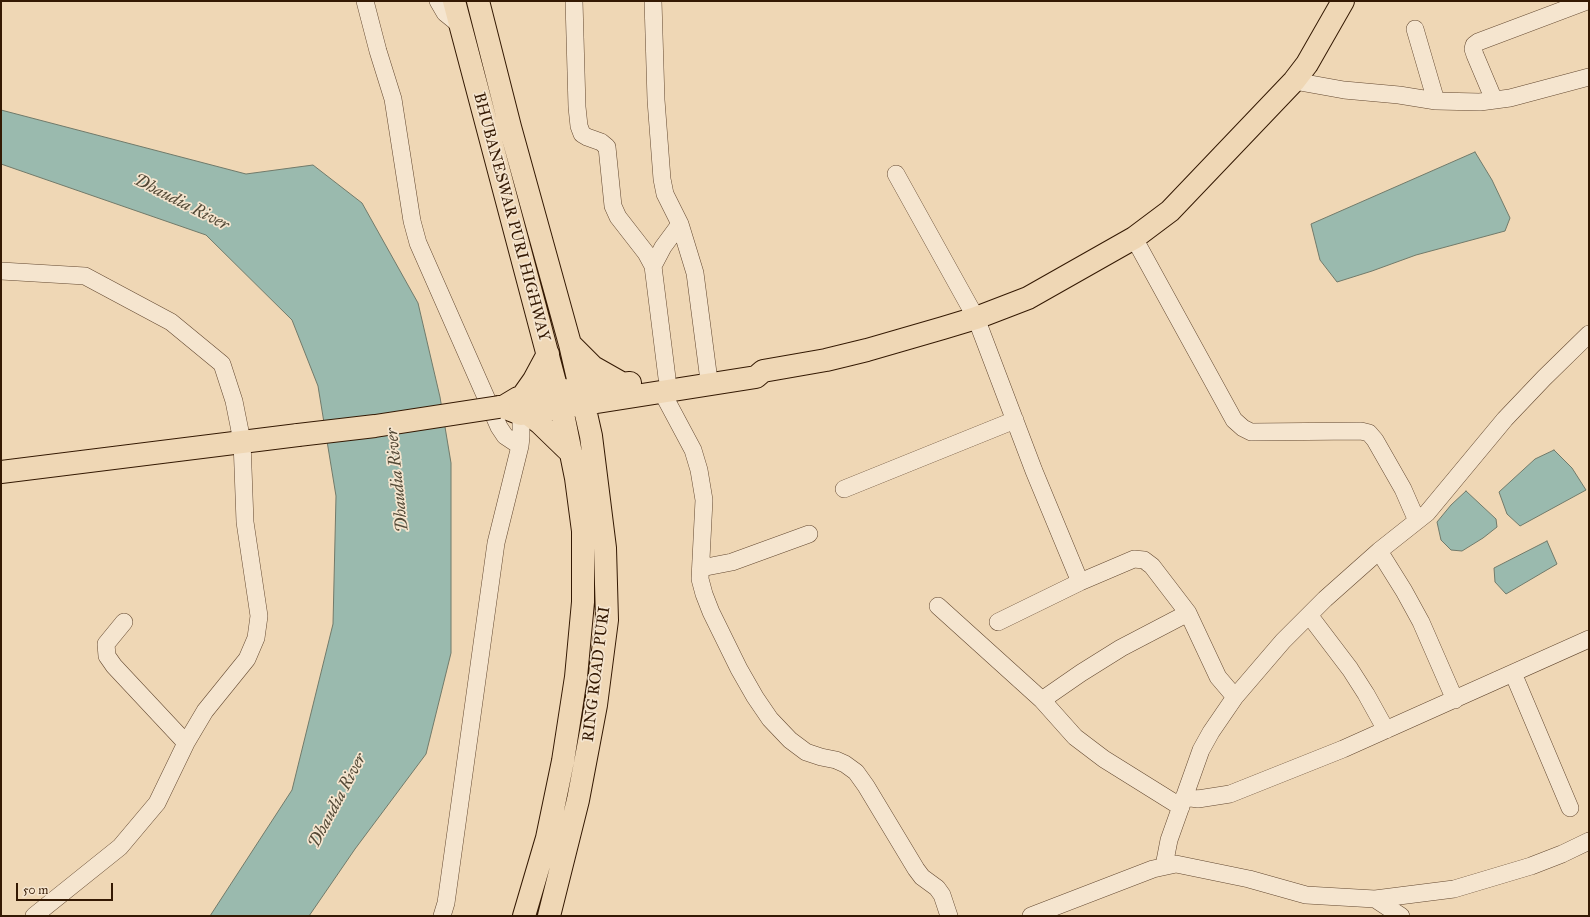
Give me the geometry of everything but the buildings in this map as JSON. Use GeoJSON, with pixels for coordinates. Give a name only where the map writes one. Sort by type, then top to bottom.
{"type":"FeatureCollection","features":[{"type":"Feature","properties":{"kind":"highway","name":"BHUBANESWAR PURI HIGHWAY"},"geometry":{"type":"LineString","coordinates":[[454,1],[560,400]]}},
{"type":"Feature","properties":{"kind":"highway","name":"BHUBANESWAR PURI HIGHWAY"},"geometry":{"type":"LineString","coordinates":[[478,1],[510,127],[570,344],[582,396]]}},
{"type":"Feature","properties":{"kind":"highway"},"geometry":{"type":"LineString","coordinates":[[1,472],[515,408],[582,396],[664,385],[756,377],[763,371],[826,360],[867,350],[976,318],[1028,298],[1134,238],[1170,211],[1294,81],[1307,64],[1343,1]]}},
{"type":"Feature","properties":{"kind":"highway"},"geometry":{"type":"LineString","coordinates":[[570,344],[594,367],[623,391]]}},
{"type":"Feature","properties":{"kind":"highway"},"geometry":{"type":"LineString","coordinates":[[515,408],[534,380],[548,354]]}},
{"type":"Feature","properties":{"kind":"highway"},"geometry":{"type":"LineString","coordinates":[[664,385],[708,373],[754,367],[763,371]]}},
{"type":"Feature","properties":{"kind":"highway"},"geometry":{"type":"LineString","coordinates":[[591,436],[623,391]]}},
{"type":"Feature","properties":{"kind":"highway","name":"RING ROAD PURI"},"geometry":{"type":"LineString","coordinates":[[548,916],[578,800],[596,705],[607,620],[605,548],[591,436],[582,396]]}},
{"type":"Feature","properties":{"kind":"highway","name":"RING ROAD PURI"},"geometry":{"type":"LineString","coordinates":[[524,916],[549,830],[563,761],[576,676],[583,602],[583,531],[571,453],[560,400]]}},
{"type":"Feature","properties":{"kind":"highway"},"geometry":{"type":"LineString","coordinates":[[515,408],[540,423],[571,453]]}},
{"type":"Feature","properties":{"kind":"street"},"geometry":{"type":"LineString","coordinates":[[365,1],[378,51],[394,99],[412,221],[418,243],[499,427],[505,436],[520,446]]}},
{"type":"Feature","properties":{"kind":"street"},"geometry":{"type":"LineString","coordinates":[[438,1],[445,12],[461,26]]}},
{"type":"Feature","properties":{"kind":"street","name":"BHUBANESWAR PURI HIGHWAY"},"geometry":{"type":"LineString","coordinates":[[485,29],[488,1]]}},
{"type":"Feature","properties":{"kind":"street"},"geometry":{"type":"LineString","coordinates":[[574,1],[579,126],[582,134],[587,138],[601,142],[607,147],[613,206],[618,218],[646,252],[653,266],[664,385],[693,450],[699,470],[704,500],[700,579],[711,612],[739,669],[755,698],[770,719],[790,740],[806,752],[836,760],[845,764],[856,772],[866,786],[916,870],[922,877],[937,888],[942,895],[949,916]]}},
{"type":"Feature","properties":{"kind":"street"},"geometry":{"type":"LineString","coordinates":[[653,1],[656,100],[662,179],[665,194],[680,224],[695,273],[708,373]]}},
{"type":"Feature","properties":{"kind":"street"},"geometry":{"type":"LineString","coordinates":[[1494,100],[1475,55],[1474,45],[1478,42],[1587,1]]}},
{"type":"Feature","properties":{"kind":"street"},"geometry":{"type":"LineString","coordinates":[[1415,29],[1436,101]]}},
{"type":"Feature","properties":{"kind":"street"},"geometry":{"type":"LineString","coordinates":[[1294,81],[1344,90],[1399,95],[1436,101],[1480,102],[1510,98],[1589,77]]}},
{"type":"Feature","properties":{"kind":"street"},"geometry":{"type":"LineString","coordinates":[[896,174],[976,318],[1034,471],[1080,582]]}},
{"type":"Feature","properties":{"kind":"street"},"geometry":{"type":"LineString","coordinates":[[653,266],[663,247],[680,224]]}},
{"type":"Feature","properties":{"kind":"street"},"geometry":{"type":"LineString","coordinates":[[1134,238],[1221,399],[1234,420],[1243,428],[1251,432],[1361,430],[1369,433],[1375,440],[1403,489],[1417,521]]}},
{"type":"Feature","properties":{"kind":"street"},"geometry":{"type":"LineString","coordinates":[[1,271],[85,276],[171,322],[222,364],[234,401],[242,441],[245,522],[259,616],[256,638],[247,659],[205,711],[186,743],[157,803],[120,847],[34,916]]}},
{"type":"Feature","properties":{"kind":"street"},"geometry":{"type":"LineString","coordinates":[[1164,866],[1169,840],[1201,750],[1211,732],[1235,697],[1283,642],[1309,615],[1378,551],[1417,521],[1436,504],[1505,419],[1589,334]]}},
{"type":"Feature","properties":{"kind":"street"},"geometry":{"type":"LineString","coordinates":[[442,916],[446,904],[496,543],[520,446],[521,437],[515,408]]}},
{"type":"Feature","properties":{"kind":"street"},"geometry":{"type":"LineString","coordinates":[[844,489],[1015,420]]}},
{"type":"Feature","properties":{"kind":"street"},"geometry":{"type":"LineString","coordinates":[[701,568],[732,562],[809,534]]}},
{"type":"Feature","properties":{"kind":"street"},"geometry":{"type":"LineString","coordinates":[[1378,551],[1404,591],[1421,622],[1455,700]]}},
{"type":"Feature","properties":{"kind":"street"},"geometry":{"type":"LineString","coordinates":[[998,622],[1080,582],[1134,559],[1144,560],[1152,566],[1188,613],[1218,677],[1235,697]]}},
{"type":"Feature","properties":{"kind":"street"},"geometry":{"type":"LineString","coordinates":[[938,606],[1042,700],[1070,731],[1088,747],[1104,759],[1183,802],[1230,794],[1336,752],[1589,639]]}},
{"type":"Feature","properties":{"kind":"street"},"geometry":{"type":"LineString","coordinates":[[1042,700],[1121,648],[1188,613]]}},
{"type":"Feature","properties":{"kind":"street"},"geometry":{"type":"LineString","coordinates":[[1309,615],[1350,669],[1386,730]]}},
{"type":"Feature","properties":{"kind":"street"},"geometry":{"type":"LineString","coordinates":[[124,622],[106,644],[107,656],[114,666],[186,743]]}},
{"type":"Feature","properties":{"kind":"street"},"geometry":{"type":"LineString","coordinates":[[1513,673],[1570,808]]}},
{"type":"Feature","properties":{"kind":"street"},"geometry":{"type":"LineString","coordinates":[[1031,916],[1164,866],[1176,864],[1249,878],[1306,895],[1375,899],[1454,888],[1531,866],[1562,854],[1589,841]]}},
{"type":"Feature","properties":{"kind":"street"},"geometry":{"type":"LineString","coordinates":[[1375,899],[1401,916]]}},
{"type":"Feature","properties":{"kind":"water","name":"Dhaudia River"},"geometry":{"type":"Polygon","coordinates":[[[1,110],[246,174],[313,165],[362,203],[418,303],[440,397],[451,463],[451,653],[426,754],[355,849],[309,916],[210,916],[292,790],[333,624],[336,496],[318,386],[292,320],[206,235],[1,164],[1,110]]]}},
{"type":"Feature","properties":{"kind":"water"},"geometry":{"type":"Polygon","coordinates":[[[1475,152],[1492,180],[1510,218],[1505,231],[1416,255],[1337,282],[1320,260],[1311,224],[1475,152]]]}},
{"type":"Feature","properties":{"kind":"water"},"geometry":{"type":"Polygon","coordinates":[[[1554,450],[1572,468],[1586,490],[1520,526],[1507,514],[1499,492],[1535,459],[1554,450]]]}},
{"type":"Feature","properties":{"kind":"water"},"geometry":{"type":"Polygon","coordinates":[[[1466,491],[1496,519],[1497,527],[1462,551],[1451,550],[1441,540],[1437,522],[1451,505],[1466,491]]]}},
{"type":"Feature","properties":{"kind":"water"},"geometry":{"type":"Polygon","coordinates":[[[1547,541],[1557,564],[1506,594],[1495,582],[1494,568],[1547,541]]]}}]}
